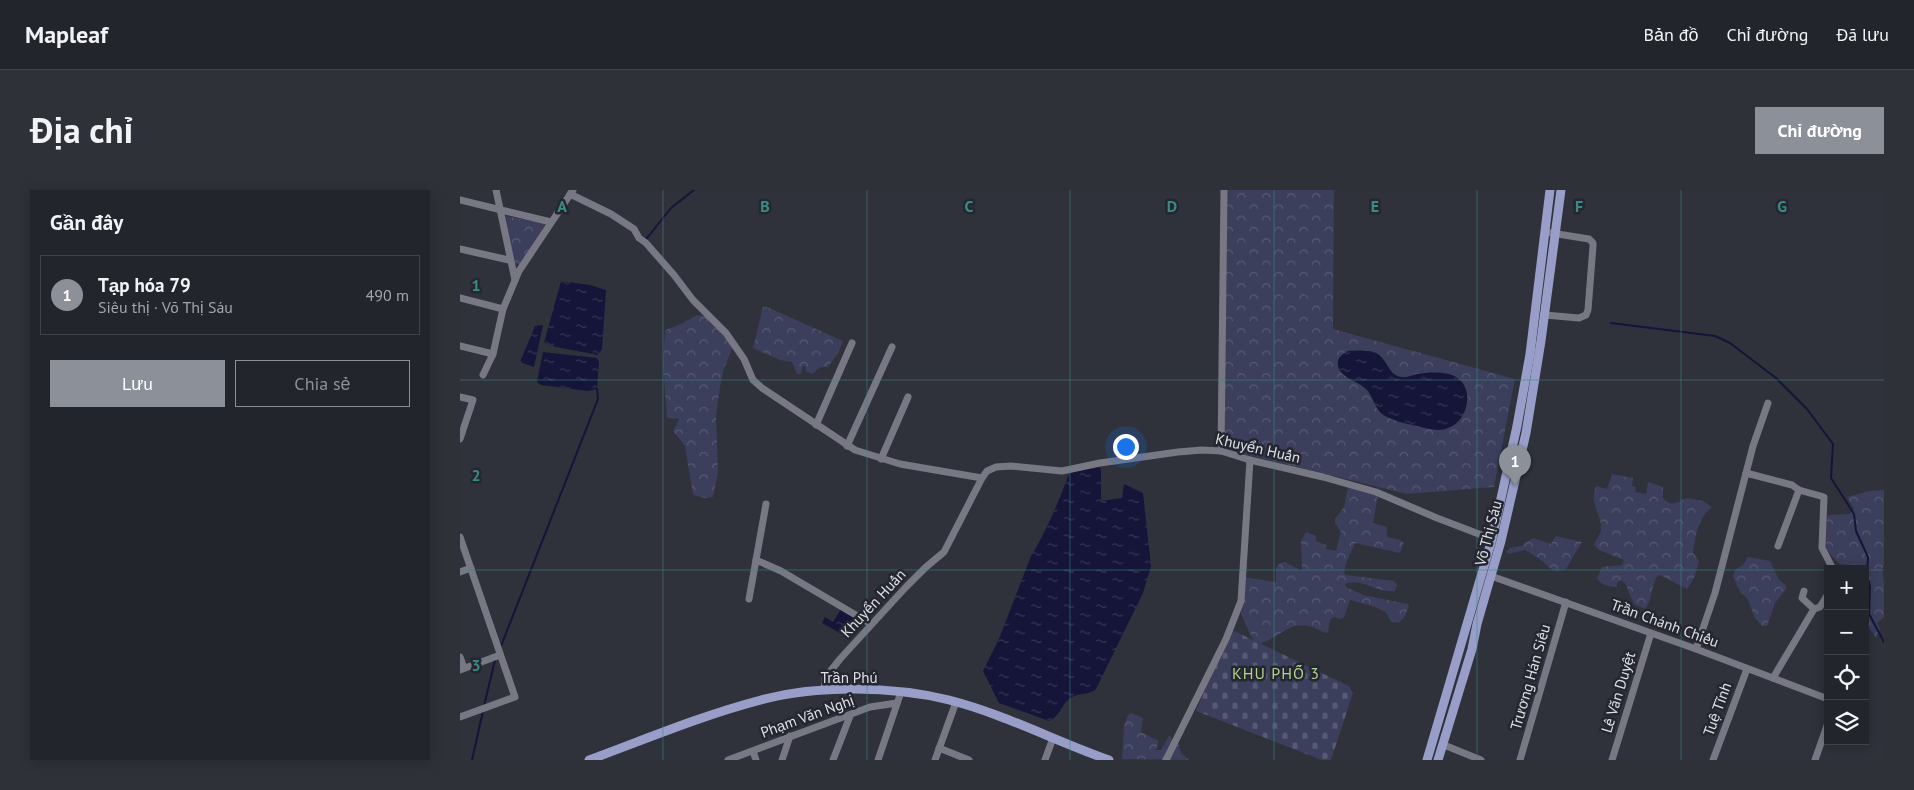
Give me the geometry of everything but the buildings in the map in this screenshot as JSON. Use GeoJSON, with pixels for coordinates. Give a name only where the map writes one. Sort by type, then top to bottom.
{"type":"FeatureCollection","features":[{"type":"Feature","properties":{"kind":"main road","name":"Võ Thị Sáu"},"geometry":{"type":"LineString","coordinates":[[1438,760],[1472,649],[1491,576],[1530,354],[1550,190]]}},
{"type":"Feature","properties":{"kind":"main road","name":"Võ Thị Sáu"},"geometry":{"type":"LineString","coordinates":[[1429,759],[1497,540],[1526,433],[1545,315],[1561,190]]}},
{"type":"Feature","properties":{"kind":"main road","name":"Trần Phú"},"geometry":{"type":"LineString","coordinates":[[589,760],[706,717],[756,701],[824,690],[901,692],[956,702],[984,710],[1105,759]]}},
{"type":"Feature","properties":{"kind":"street"},"geometry":{"type":"LineString","coordinates":[[496,190],[509,260],[515,280]]}},
{"type":"Feature","properties":{"kind":"street"},"geometry":{"type":"LineString","coordinates":[[1221,451],[1224,190]]}},
{"type":"Feature","properties":{"kind":"street"},"geometry":{"type":"LineString","coordinates":[[483,375],[492,354],[503,309],[519,271],[572,192],[632,228],[694,300],[726,333],[744,359],[753,380],[757,384],[847,446],[881,458],[933,470],[982,478]]}},
{"type":"Feature","properties":{"kind":"street"},"geometry":{"type":"LineString","coordinates":[[460,200],[551,222]]}},
{"type":"Feature","properties":{"kind":"street"},"geometry":{"type":"LineString","coordinates":[[1545,232],[1588,239],[1593,243],[1588,310],[1582,318],[1545,315]]}},
{"type":"Feature","properties":{"kind":"street"},"geometry":{"type":"LineString","coordinates":[[460,248],[509,260]]}},
{"type":"Feature","properties":{"kind":"street"},"geometry":{"type":"LineString","coordinates":[[460,298],[503,309]]}},
{"type":"Feature","properties":{"kind":"street"},"geometry":{"type":"LineString","coordinates":[[816,425],[852,343]]}},
{"type":"Feature","properties":{"kind":"street"},"geometry":{"type":"LineString","coordinates":[[460,346],[492,354]]}},
{"type":"Feature","properties":{"kind":"street"},"geometry":{"type":"LineString","coordinates":[[847,446],[892,347]]}},
{"type":"Feature","properties":{"kind":"street"},"geometry":{"type":"LineString","coordinates":[[460,396],[473,400],[460,439]]}},
{"type":"Feature","properties":{"kind":"street"},"geometry":{"type":"LineString","coordinates":[[881,458],[908,398]]}},
{"type":"Feature","properties":{"kind":"street"},"geometry":{"type":"LineString","coordinates":[[1696,649],[1714,593],[1746,473],[1768,403]]}},
{"type":"Feature","properties":{"kind":"street","name":"Khuyển Huấn"},"geometry":{"type":"LineString","coordinates":[[824,690],[824,680],[827,675],[871,624],[926,567],[944,552],[982,478],[987,472],[996,467],[1011,466],[1062,471],[1100,463],[1178,452],[1221,451],[1376,492],[1437,518],[1497,540]]}},
{"type":"Feature","properties":{"kind":"street"},"geometry":{"type":"LineString","coordinates":[[1166,760],[1226,639],[1240,601],[1250,460]]}},
{"type":"Feature","properties":{"kind":"street"},"geometry":{"type":"LineString","coordinates":[[1746,473],[1792,485],[1800,490],[1824,497],[1822,548],[1824,555],[1831,561],[1832,565]]}},
{"type":"Feature","properties":{"kind":"street"},"geometry":{"type":"LineString","coordinates":[[1778,546],[1800,490]]}},
{"type":"Feature","properties":{"kind":"street"},"geometry":{"type":"LineString","coordinates":[[749,600],[766,504]]}},
{"type":"Feature","properties":{"kind":"street"},"geometry":{"type":"LineString","coordinates":[[460,537],[515,697],[460,717]]}},
{"type":"Feature","properties":{"kind":"street"},"geometry":{"type":"LineString","coordinates":[[756,560],[781,571],[871,624]]}},
{"type":"Feature","properties":{"kind":"street"},"geometry":{"type":"LineString","coordinates":[[460,572],[471,568]]}},
{"type":"Feature","properties":{"kind":"street","name":"Trần Chánh Chiếu"},"geometry":{"type":"LineString","coordinates":[[1491,576],[1650,632],[1824,697]]}},
{"type":"Feature","properties":{"kind":"street"},"geometry":{"type":"LineString","coordinates":[[1804,591],[1802,598],[1814,609]]}},
{"type":"Feature","properties":{"kind":"street"},"geometry":{"type":"LineString","coordinates":[[1773,678],[1814,609],[1820,607],[1824,600]]}},
{"type":"Feature","properties":{"kind":"street","name":"Trương Hán Siêu"},"geometry":{"type":"LineString","coordinates":[[1520,760],[1566,602]]}},
{"type":"Feature","properties":{"kind":"street","name":"Lê Văn Duyệt"},"geometry":{"type":"LineString","coordinates":[[1612,760],[1650,632]]}},
{"type":"Feature","properties":{"kind":"street"},"geometry":{"type":"LineString","coordinates":[[460,657],[462,669],[500,655]]}},
{"type":"Feature","properties":{"kind":"street","name":"Tuệ Tĩnh"},"geometry":{"type":"LineString","coordinates":[[1713,760],[1747,668]]}},
{"type":"Feature","properties":{"kind":"street"},"geometry":{"type":"LineString","coordinates":[[878,760],[901,692]]}},
{"type":"Feature","properties":{"kind":"street"},"geometry":{"type":"LineString","coordinates":[[935,760],[956,702]]}},
{"type":"Feature","properties":{"kind":"street","name":"Phạm Văn Nghị"},"geometry":{"type":"LineString","coordinates":[[728,760],[870,707],[898,703]]}},
{"type":"Feature","properties":{"kind":"street"},"geometry":{"type":"LineString","coordinates":[[833,760],[850,716]]}},
{"type":"Feature","properties":{"kind":"street"},"geometry":{"type":"LineString","coordinates":[[1816,760],[1824,735]]}},
{"type":"Feature","properties":{"kind":"street"},"geometry":{"type":"LineString","coordinates":[[782,760],[790,736]]}},
{"type":"Feature","properties":{"kind":"street"},"geometry":{"type":"LineString","coordinates":[[1045,760],[1054,738]]}},
{"type":"Feature","properties":{"kind":"street"},"geometry":{"type":"LineString","coordinates":[[1444,745],[1481,760]]}},
{"type":"Feature","properties":{"kind":"street"},"geometry":{"type":"LineString","coordinates":[[939,748],[969,760]]}},
{"type":"Feature","properties":{"kind":"street"},"geometry":{"type":"LineString","coordinates":[[753,751],[756,760]]}},
{"type":"Feature","properties":{"kind":"green space"},"geometry":{"type":"Polygon","coordinates":[[[1224,190],[1334,190],[1333,329],[1515,379],[1494,487],[1407,494],[1220,448],[1224,190]]]}},
{"type":"Feature","properties":{"kind":"green space"},"geometry":{"type":"Polygon","coordinates":[[[506,216],[545,225],[520,265],[514,263],[506,216]]]}},
{"type":"Feature","properties":{"kind":"green space"},"geometry":{"type":"Polygon","coordinates":[[[763,307],[767,307],[843,341],[838,353],[828,367],[821,367],[812,374],[806,371],[805,366],[803,366],[801,374],[797,374],[792,362],[780,360],[753,348],[763,307]]]}},
{"type":"Feature","properties":{"kind":"green space"},"geometry":{"type":"Polygon","coordinates":[[[697,315],[705,316],[734,344],[724,369],[716,415],[718,472],[713,497],[705,498],[693,495],[685,446],[673,431],[679,419],[667,418],[663,364],[665,330],[697,315]]]}},
{"type":"Feature","properties":{"kind":"green space"},"geometry":{"type":"Polygon","coordinates":[[[1612,474],[1633,478],[1632,486],[1636,487],[1635,492],[1646,494],[1648,482],[1663,487],[1663,498],[1670,503],[1687,498],[1703,501],[1712,507],[1703,516],[1698,528],[1693,553],[1699,560],[1695,575],[1689,586],[1687,589],[1660,575],[1657,576],[1645,609],[1634,604],[1625,583],[1621,580],[1617,583],[1617,587],[1614,587],[1603,584],[1597,578],[1602,567],[1622,565],[1624,560],[1599,550],[1594,545],[1601,525],[1594,493],[1596,486],[1607,489],[1612,474]]]}},
{"type":"Feature","properties":{"kind":"green space"},"geometry":{"type":"Polygon","coordinates":[[[1348,487],[1378,495],[1373,523],[1387,527],[1387,537],[1404,543],[1400,553],[1355,543],[1346,563],[1344,573],[1346,575],[1394,581],[1397,585],[1395,591],[1381,590],[1358,583],[1345,584],[1346,587],[1363,595],[1408,604],[1409,606],[1404,618],[1398,623],[1391,621],[1384,611],[1350,600],[1344,617],[1340,619],[1334,617],[1330,620],[1328,632],[1325,633],[1304,625],[1296,626],[1257,644],[1252,638],[1241,614],[1244,577],[1276,582],[1276,568],[1280,563],[1285,562],[1302,570],[1301,541],[1306,532],[1316,536],[1316,541],[1326,545],[1326,549],[1336,551],[1341,532],[1335,523],[1335,519],[1344,507],[1348,487]]]}},
{"type":"Feature","properties":{"kind":"green space"},"geometry":{"type":"Polygon","coordinates":[[[1884,490],[1884,565],[1882,569],[1884,617],[1877,623],[1880,629],[1876,638],[1869,628],[1869,565],[1840,564],[1826,550],[1828,515],[1849,514],[1854,509],[1847,497],[1869,491],[1884,490]]]}},
{"type":"Feature","properties":{"kind":"green space"},"geometry":{"type":"Polygon","coordinates":[[[1556,536],[1582,542],[1566,569],[1553,570],[1525,550],[1508,554],[1506,551],[1510,548],[1521,546],[1533,538],[1551,544],[1556,536]]]}},
{"type":"Feature","properties":{"kind":"green space"},"geometry":{"type":"Polygon","coordinates":[[[1748,557],[1770,561],[1779,580],[1786,585],[1786,589],[1775,603],[1767,626],[1762,626],[1755,618],[1747,598],[1741,593],[1733,576],[1735,570],[1743,565],[1748,557]]]}},
{"type":"Feature","properties":{"kind":"green space"},"geometry":{"type":"Polygon","coordinates":[[[1230,629],[1349,686],[1353,693],[1331,760],[1322,760],[1196,711],[1230,629]]]}},
{"type":"Feature","properties":{"kind":"green space"},"geometry":{"type":"Polygon","coordinates":[[[1131,713],[1143,718],[1141,732],[1159,741],[1156,750],[1161,750],[1169,736],[1179,745],[1181,753],[1189,760],[1122,759],[1124,726],[1128,715],[1131,713]]]}},
{"type":"Feature","properties":{"kind":"water"},"geometry":{"type":"Polygon","coordinates":[[[561,281],[590,285],[606,290],[602,349],[598,355],[544,343],[561,281]]]}},
{"type":"Feature","properties":{"kind":"water"},"geometry":{"type":"Polygon","coordinates":[[[543,325],[534,367],[520,362],[535,326],[543,325]]]}},
{"type":"Feature","properties":{"kind":"water"},"geometry":{"type":"Polygon","coordinates":[[[1348,351],[1375,352],[1384,360],[1394,374],[1402,377],[1417,374],[1444,373],[1458,378],[1466,390],[1467,398],[1464,413],[1455,425],[1441,430],[1404,423],[1382,414],[1366,389],[1340,371],[1338,361],[1348,351]]]}},
{"type":"Feature","properties":{"kind":"water"},"geometry":{"type":"Polygon","coordinates":[[[543,352],[597,358],[599,362],[597,389],[588,391],[541,385],[537,382],[543,352]]]}},
{"type":"Feature","properties":{"kind":"water"},"geometry":{"type":"Polygon","coordinates":[[[1099,466],[1101,470],[1101,501],[1122,498],[1124,484],[1143,493],[1151,566],[1143,593],[1096,689],[1090,693],[1072,697],[1055,717],[1049,721],[999,703],[983,671],[999,639],[1031,556],[1058,503],[1070,473],[1099,466]]]}},
{"type":"Feature","properties":{"kind":"water"},"geometry":{"type":"Polygon","coordinates":[[[843,606],[860,617],[847,637],[822,623],[825,617],[833,622],[843,606]]]}},
{"type":"Feature","properties":{"kind":"waterway"},"geometry":{"type":"LineString","coordinates":[[647,238],[671,208],[694,190]]}},
{"type":"Feature","properties":{"kind":"waterway"},"geometry":{"type":"LineString","coordinates":[[1611,323],[1715,336],[1730,343],[1776,378],[1807,409],[1833,444],[1831,478],[1854,514],[1856,531],[1868,557],[1869,614],[1884,642]]}},
{"type":"Feature","properties":{"kind":"waterway"},"geometry":{"type":"LineString","coordinates":[[501,646],[598,399],[597,389]]}},
{"type":"Feature","properties":{"kind":"waterway"},"geometry":{"type":"LineString","coordinates":[[484,706],[495,660]]}},
{"type":"Feature","properties":{"kind":"waterway"},"geometry":{"type":"LineString","coordinates":[[472,760],[483,711]]}},
{"type":"Feature","properties":{"kind":"place","name":"Tạp hóa 79"},"geometry":{"type":"Point","coordinates":[1515,486]}},
{"type":"Feature","properties":{"kind":"district","name":"KHU PHỐ 3"},"geometry":{"type":"Point","coordinates":[1276,673]}}]}
